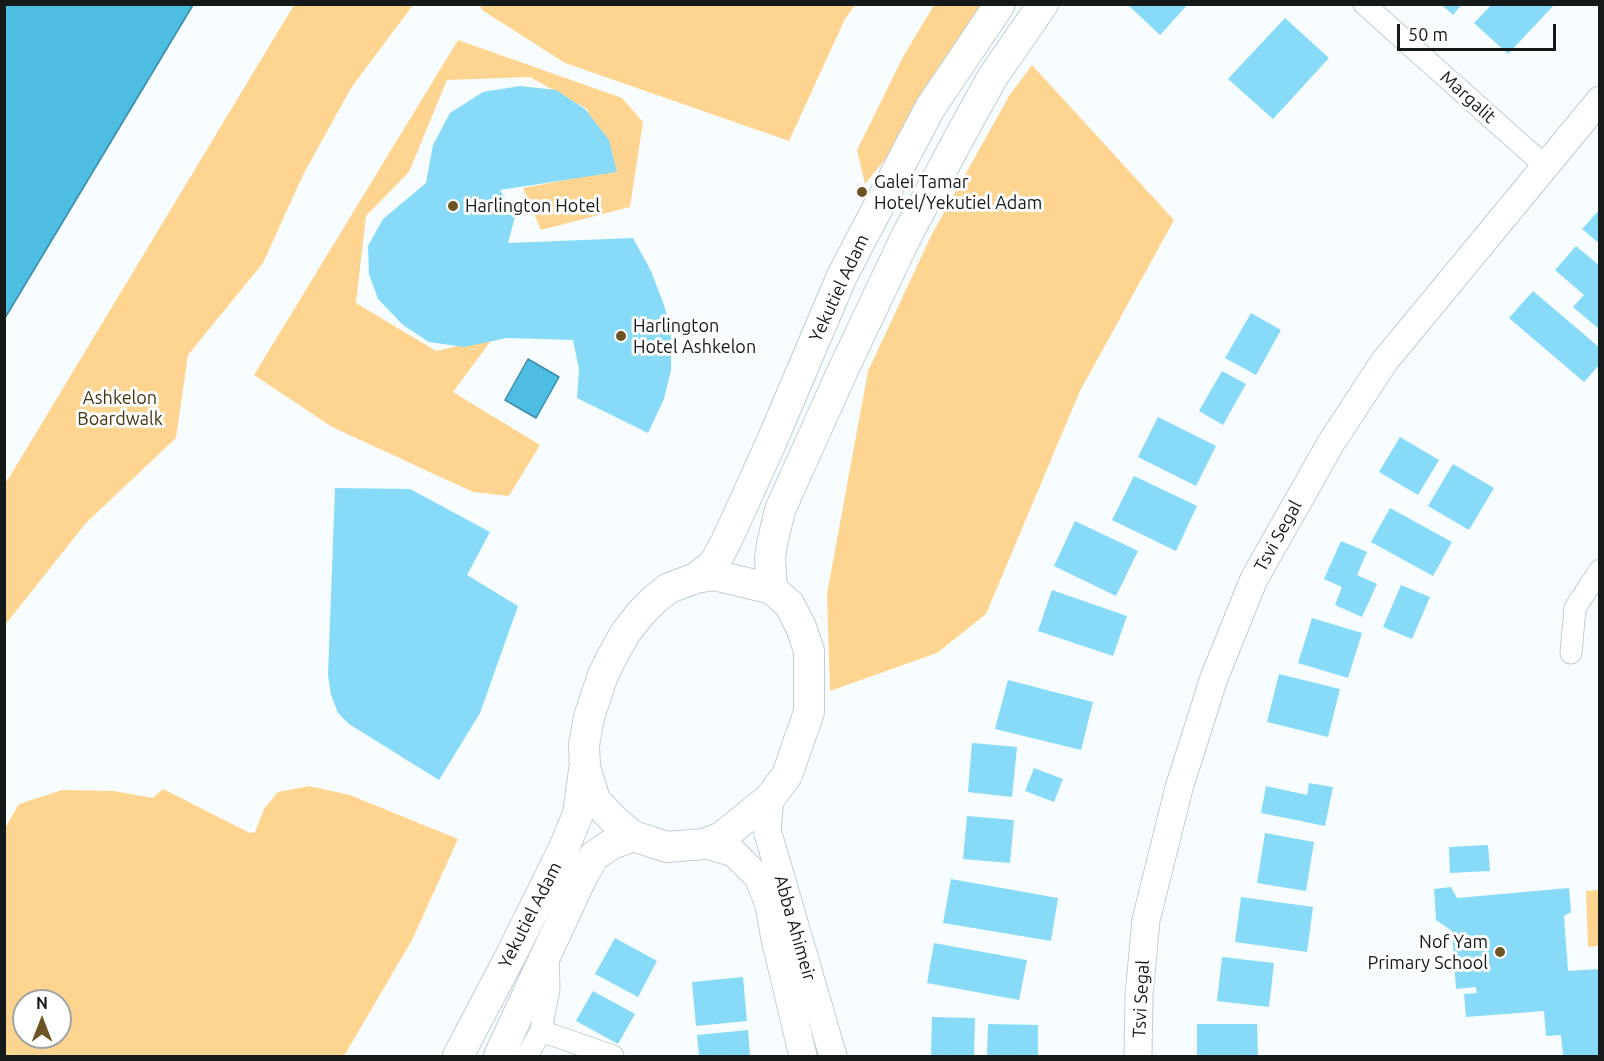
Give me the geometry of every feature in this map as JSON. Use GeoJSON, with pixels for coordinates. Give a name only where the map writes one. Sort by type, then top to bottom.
{"type":"FeatureCollection","features":[{"type":"Feature","properties":{"kind":"main road","name":"Yekutiel Adam"},"geometry":{"type":"LineString","coordinates":[[696,578],[714,564],[726,542],[842,276],[902,160],[930,108],[1000,4]]}},
{"type":"Feature","properties":{"kind":"main road"},"geometry":{"type":"LineString","coordinates":[[772,589],[770,558],[780,510],[843,370],[906,237],[958,138],[992,78],[1043,4]]}},
{"type":"Feature","properties":{"kind":"main road"},"geometry":{"type":"LineString","coordinates":[[714,575],[772,589],[789,604],[801,627],[808,651],[809,712],[787,776],[770,798],[722,837],[704,844],[667,847],[633,836],[595,800],[585,767],[584,745],[589,717],[603,675],[614,653],[626,632],[656,598],[669,588],[696,578],[714,575]]}},
{"type":"Feature","properties":{"kind":"main road","name":"Yekutiel Adam"},"geometry":{"type":"LineString","coordinates":[[458,1056],[564,848],[578,814],[585,767]]}},
{"type":"Feature","properties":{"kind":"main road","name":"Yekutiel Adam"},"geometry":{"type":"LineString","coordinates":[[499,1056],[581,879],[594,856],[612,844],[633,836]]}},
{"type":"Feature","properties":{"kind":"street","name":"Margalit"},"geometry":{"type":"LineString","coordinates":[[1364,4],[1545,166]]}},
{"type":"Feature","properties":{"kind":"street","name":"Tsvi Segal"},"geometry":{"type":"LineString","coordinates":[[1138,1056],[1139,995],[1146,920],[1179,788],[1214,678],[1254,579],[1331,443],[1384,362],[1599,100]]}},
{"type":"Feature","properties":{"kind":"street"},"geometry":{"type":"LineString","coordinates":[[1571,653],[1575,608],[1599,570]]}},
{"type":"Feature","properties":{"kind":"street","name":"Abba Ahimeir"},"geometry":{"type":"LineString","coordinates":[[770,798],[767,830],[832,1056]]}},
{"type":"Feature","properties":{"kind":"street","name":"Abba Ahimeir"},"geometry":{"type":"LineString","coordinates":[[704,844],[734,853],[758,877],[769,904],[803,1056]]}},
{"type":"Feature","properties":{"kind":"street"},"geometry":{"type":"LineString","coordinates":[[527,1056],[540,1030],[549,988],[548,952]]}},
{"type":"Feature","properties":{"kind":"street"},"geometry":{"type":"LineString","coordinates":[[540,1030],[613,1056]]}},
{"type":"Feature","properties":{"kind":"green space","name":"Ashkelon Boardwalk"},"geometry":{"type":"Polygon","coordinates":[[[294,5],[413,5],[351,88],[303,175],[263,263],[188,355],[176,438],[86,523],[5,625],[5,483],[294,5]]]}},
{"type":"Feature","properties":{"kind":"green space"},"geometry":{"type":"Polygon","coordinates":[[[480,5],[855,5],[845,19],[789,141],[565,63],[482,10],[480,5]]]}},
{"type":"Feature","properties":{"kind":"green space"},"geometry":{"type":"Polygon","coordinates":[[[934,5],[987,5],[899,142],[865,184],[857,150],[903,57],[934,5]]]}},
{"type":"Feature","properties":{"kind":"green space"},"geometry":{"type":"Polygon","coordinates":[[[458,40],[622,98],[643,122],[630,207],[541,230],[523,188],[602,173],[587,109],[530,77],[447,80],[409,172],[366,216],[356,303],[436,351],[493,338],[453,392],[540,445],[509,496],[473,492],[332,427],[254,375],[458,40]]]}},
{"type":"Feature","properties":{"kind":"green space"},"geometry":{"type":"Polygon","coordinates":[[[1032,65],[1174,220],[1080,391],[986,614],[937,653],[830,691],[827,594],[868,371],[932,234],[1009,96],[1032,65]]]}},
{"type":"Feature","properties":{"kind":"green space"},"geometry":{"type":"Polygon","coordinates":[[[309,786],[350,795],[458,839],[412,940],[344,1056],[5,1056],[5,828],[19,804],[62,790],[114,791],[153,798],[163,789],[250,833],[255,832],[264,809],[278,792],[309,786]]]}},
{"type":"Feature","properties":{"kind":"green space"},"geometry":{"type":"Polygon","coordinates":[[[1599,890],[1599,946],[1588,947],[1586,891],[1599,890]]]}},
{"type":"Feature","properties":{"kind":"water"},"geometry":{"type":"Polygon","coordinates":[[[4,5],[193,5],[5,318],[4,5]]]}},
{"type":"Feature","properties":{"kind":"water"},"geometry":{"type":"Polygon","coordinates":[[[528,359],[559,377],[536,418],[505,400],[528,359]]]}},
{"type":"Feature","properties":{"kind":"building"},"geometry":{"type":"Polygon","coordinates":[[[1127,4],[1188,4],[1160,35],[1127,4]]]}},
{"type":"Feature","properties":{"kind":"building"},"geometry":{"type":"Polygon","coordinates":[[[1441,4],[1462,4],[1453,15],[1441,4]]]}},
{"type":"Feature","properties":{"kind":"building"},"geometry":{"type":"Polygon","coordinates":[[[1492,4],[1555,4],[1508,54],[1474,23],[1492,4]]]}},
{"type":"Feature","properties":{"kind":"building"},"geometry":{"type":"Polygon","coordinates":[[[1285,18],[1329,58],[1273,119],[1228,79],[1285,18]]]}},
{"type":"Feature","properties":{"kind":"building"},"geometry":{"type":"Polygon","coordinates":[[[520,86],[556,90],[585,109],[609,140],[617,172],[500,190],[515,217],[508,243],[633,238],[651,271],[664,305],[671,333],[671,370],[664,399],[648,433],[577,398],[579,369],[573,340],[507,338],[464,347],[429,342],[403,325],[378,299],[369,274],[368,246],[383,219],[426,183],[433,145],[450,113],[483,92],[520,86]]]}},
{"type":"Feature","properties":{"kind":"building"},"geometry":{"type":"Polygon","coordinates":[[[1600,209],[1600,244],[1582,229],[1600,209]]]}},
{"type":"Feature","properties":{"kind":"building"},"geometry":{"type":"Polygon","coordinates":[[[1576,246],[1600,266],[1600,330],[1573,307],[1584,295],[1555,270],[1576,246]]]}},
{"type":"Feature","properties":{"kind":"building"},"geometry":{"type":"Polygon","coordinates":[[[1533,291],[1600,348],[1600,364],[1584,382],[1509,318],[1533,291]]]}},
{"type":"Feature","properties":{"kind":"building"},"geometry":{"type":"Polygon","coordinates":[[[1251,313],[1281,330],[1256,375],[1225,358],[1251,313]]]}},
{"type":"Feature","properties":{"kind":"building"},"geometry":{"type":"Polygon","coordinates":[[[1222,371],[1246,384],[1223,425],[1199,411],[1222,371]]]}},
{"type":"Feature","properties":{"kind":"building"},"geometry":{"type":"Polygon","coordinates":[[[1158,417],[1216,446],[1196,486],[1138,457],[1158,417]]]}},
{"type":"Feature","properties":{"kind":"building"},"geometry":{"type":"Polygon","coordinates":[[[1400,437],[1439,460],[1418,495],[1379,472],[1400,437]]]}},
{"type":"Feature","properties":{"kind":"building"},"geometry":{"type":"Polygon","coordinates":[[[1453,464],[1494,488],[1469,530],[1428,506],[1453,464]]]}},
{"type":"Feature","properties":{"kind":"building"},"geometry":{"type":"Polygon","coordinates":[[[1134,476],[1197,506],[1176,551],[1112,520],[1134,476]]]}},
{"type":"Feature","properties":{"kind":"building"},"geometry":{"type":"Polygon","coordinates":[[[335,488],[410,489],[490,532],[467,575],[518,606],[480,713],[439,780],[349,724],[338,713],[331,695],[328,675],[335,488]]]}},
{"type":"Feature","properties":{"kind":"building"},"geometry":{"type":"Polygon","coordinates":[[[1390,508],[1452,542],[1433,576],[1371,542],[1390,508]]]}},
{"type":"Feature","properties":{"kind":"building"},"geometry":{"type":"Polygon","coordinates":[[[1075,521],[1138,551],[1116,596],[1054,566],[1075,521]]]}},
{"type":"Feature","properties":{"kind":"building"},"geometry":{"type":"Polygon","coordinates":[[[1341,541],[1367,552],[1357,575],[1377,584],[1362,617],[1335,605],[1342,587],[1324,579],[1341,541]]]}},
{"type":"Feature","properties":{"kind":"building"},"geometry":{"type":"Polygon","coordinates":[[[1401,585],[1430,597],[1412,639],[1383,627],[1401,585]]]}},
{"type":"Feature","properties":{"kind":"building"},"geometry":{"type":"Polygon","coordinates":[[[1052,590],[1127,616],[1113,656],[1038,631],[1052,590]]]}},
{"type":"Feature","properties":{"kind":"building"},"geometry":{"type":"Polygon","coordinates":[[[1312,618],[1362,633],[1348,678],[1298,663],[1312,618]]]}},
{"type":"Feature","properties":{"kind":"building"},"geometry":{"type":"Polygon","coordinates":[[[1279,674],[1340,689],[1328,737],[1267,722],[1279,674]]]}},
{"type":"Feature","properties":{"kind":"building"},"geometry":{"type":"Polygon","coordinates":[[[1008,680],[1093,702],[1081,750],[995,729],[1008,680]]]}},
{"type":"Feature","properties":{"kind":"building"},"geometry":{"type":"Polygon","coordinates":[[[972,743],[1017,747],[1012,797],[968,792],[972,743]]]}},
{"type":"Feature","properties":{"kind":"building"},"geometry":{"type":"Polygon","coordinates":[[[1034,768],[1063,779],[1054,802],[1025,791],[1034,768]]]}},
{"type":"Feature","properties":{"kind":"building"},"geometry":{"type":"Polygon","coordinates":[[[1309,783],[1333,787],[1325,826],[1261,813],[1266,786],[1307,795],[1309,783]]]}},
{"type":"Feature","properties":{"kind":"building"},"geometry":{"type":"Polygon","coordinates":[[[967,816],[1014,820],[1010,863],[963,859],[967,816]]]}},
{"type":"Feature","properties":{"kind":"building"},"geometry":{"type":"Polygon","coordinates":[[[1265,833],[1314,842],[1306,891],[1257,883],[1265,833]]]}},
{"type":"Feature","properties":{"kind":"building"},"geometry":{"type":"Polygon","coordinates":[[[1488,845],[1490,871],[1450,873],[1449,847],[1488,845]]]}},
{"type":"Feature","properties":{"kind":"building"},"geometry":{"type":"Polygon","coordinates":[[[951,879],[1058,898],[1051,941],[943,923],[951,879]]]}},
{"type":"Feature","properties":{"kind":"building"},"geometry":{"type":"Polygon","coordinates":[[[1451,887],[1457,898],[1569,888],[1571,912],[1564,916],[1568,971],[1600,969],[1600,1056],[1563,1056],[1561,1035],[1546,1036],[1544,1011],[1466,1017],[1464,994],[1477,993],[1476,987],[1456,989],[1452,931],[1436,920],[1434,889],[1451,887]]]}},
{"type":"Feature","properties":{"kind":"building"},"geometry":{"type":"Polygon","coordinates":[[[1241,897],[1313,907],[1307,952],[1235,942],[1241,897]]]}},
{"type":"Feature","properties":{"kind":"building"},"geometry":{"type":"Polygon","coordinates":[[[615,938],[657,961],[638,997],[595,974],[615,938]]]}},
{"type":"Feature","properties":{"kind":"building"},"geometry":{"type":"Polygon","coordinates":[[[934,943],[1027,960],[1019,1000],[927,983],[934,943]]]}},
{"type":"Feature","properties":{"kind":"building"},"geometry":{"type":"Polygon","coordinates":[[[1222,957],[1274,963],[1269,1007],[1217,1001],[1222,957]]]}},
{"type":"Feature","properties":{"kind":"building"},"geometry":{"type":"Polygon","coordinates":[[[743,977],[747,1021],[696,1026],[692,982],[743,977]]]}},
{"type":"Feature","properties":{"kind":"building"},"geometry":{"type":"Polygon","coordinates":[[[593,991],[635,1014],[618,1044],[576,1021],[593,991]]]}},
{"type":"Feature","properties":{"kind":"building"},"geometry":{"type":"Polygon","coordinates":[[[932,1017],[975,1018],[974,1056],[931,1056],[932,1017]]]}},
{"type":"Feature","properties":{"kind":"building"},"geometry":{"type":"Polygon","coordinates":[[[988,1024],[1038,1025],[1038,1056],[987,1056],[988,1024]]]}},
{"type":"Feature","properties":{"kind":"building"},"geometry":{"type":"Polygon","coordinates":[[[1197,1024],[1257,1024],[1258,1056],[1197,1056],[1197,1024]]]}},
{"type":"Feature","properties":{"kind":"building"},"geometry":{"type":"Polygon","coordinates":[[[748,1030],[750,1056],[699,1056],[697,1035],[748,1030]]]}},
{"type":"Feature","properties":{"kind":"place","name":"Galei Tamar Hotel/Yekutiel Adam"},"geometry":{"type":"Point","coordinates":[862,192]}},
{"type":"Feature","properties":{"kind":"place","name":"Harlington Hotel"},"geometry":{"type":"Point","coordinates":[453,206]}},
{"type":"Feature","properties":{"kind":"place","name":"Harlington Hotel Ashkelon"},"geometry":{"type":"Point","coordinates":[621,336]}},
{"type":"Feature","properties":{"kind":"place","name":"Nof Yam Primary School"},"geometry":{"type":"Point","coordinates":[1500,952]}}]}
